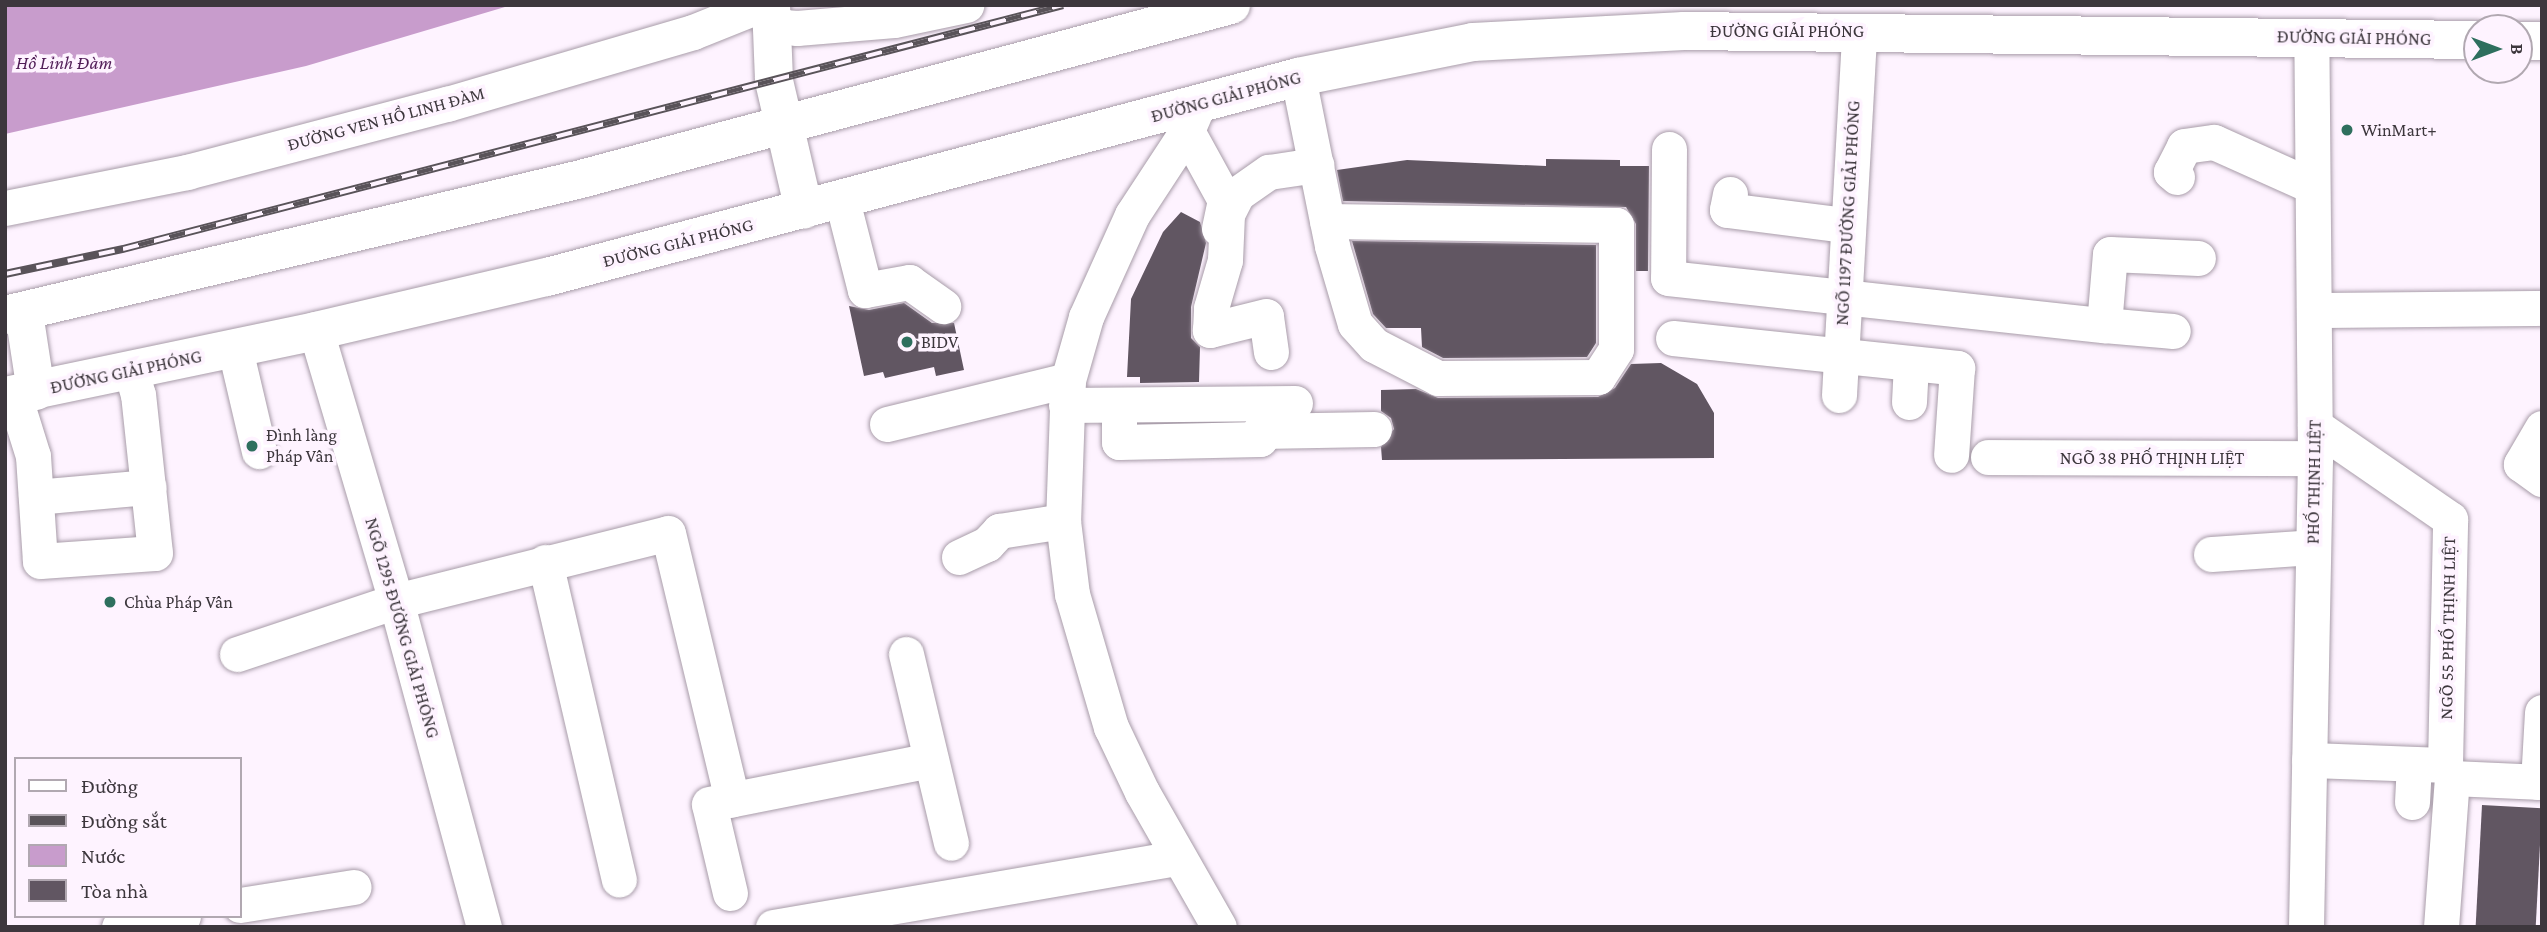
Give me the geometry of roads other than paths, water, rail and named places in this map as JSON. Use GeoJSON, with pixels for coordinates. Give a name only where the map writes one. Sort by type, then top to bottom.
{"type":"FeatureCollection","features":[{"type":"Feature","properties":{"kind":"main road"},"geometry":{"type":"LineString","coordinates":[[18,394],[15,314],[581,179],[782,123],[1231,5]]}},
{"type":"Feature","properties":{"kind":"main road"},"geometry":{"type":"LineString","coordinates":[[768,10],[774,81],[804,210]]}},
{"type":"Feature","properties":{"kind":"main road","name":"ĐƯỜNG GIẢI PHÓNG"},"geometry":{"type":"LineString","coordinates":[[18,394],[316,331],[842,200],[1192,118],[1298,77],[1473,42],[1684,31],[1859,32],[2023,19],[2311,37],[2463,40]]}},
{"type":"Feature","properties":{"kind":"street"},"geometry":{"type":"LineString","coordinates":[[768,10],[784,27],[797,28],[894,20],[966,5]]}},
{"type":"Feature","properties":{"kind":"street","name":"ĐƯỜNG VEN HỒ LINH ĐÀM"},"geometry":{"type":"LineString","coordinates":[[5,208],[187,172],[447,104],[768,10]]}},
{"type":"Feature","properties":{"kind":"street","name":"NGÕ 1197 ĐƯỜNG GIẢI PHÓNG"},"geometry":{"type":"LineString","coordinates":[[1839,395],[1846,225],[1859,32]]}},
{"type":"Feature","properties":{"kind":"street","name":"PHỐ THỊNH LIỆT"},"geometry":{"type":"LineString","coordinates":[[2306,927],[2315,442],[2311,37]]}},
{"type":"Feature","properties":{"kind":"street"},"geometry":{"type":"LineString","coordinates":[[1298,77],[1328,221],[1355,324],[1374,345],[1422,374],[1438,378],[1598,377],[1616,349],[1616,225],[1328,221]]}},
{"type":"Feature","properties":{"kind":"street"},"geometry":{"type":"LineString","coordinates":[[1192,118],[1225,200],[1219,228]]}},
{"type":"Feature","properties":{"kind":"street"},"geometry":{"type":"LineString","coordinates":[[1192,118],[1132,215],[1107,266],[1067,392],[1063,521],[1072,594],[1111,727],[1178,858],[1219,927]]}},
{"type":"Feature","properties":{"kind":"street"},"geometry":{"type":"LineString","coordinates":[[2177,177],[2171,172],[2185,146],[2214,142],[2312,186]]}},
{"type":"Feature","properties":{"kind":"street"},"geometry":{"type":"LineString","coordinates":[[1669,149],[1668,278],[1842,299],[2173,331]]}},
{"type":"Feature","properties":{"kind":"street"},"geometry":{"type":"LineString","coordinates":[[1271,352],[1266,316],[1210,330],[1211,308],[1225,260],[1227,214],[1237,194],[1269,172],[1316,165]]}},
{"type":"Feature","properties":{"kind":"street"},"geometry":{"type":"LineString","coordinates":[[1730,194],[1727,210],[1846,225]]}},
{"type":"Feature","properties":{"kind":"street"},"geometry":{"type":"LineString","coordinates":[[842,200],[865,290],[909,282],[943,306]]}},
{"type":"Feature","properties":{"kind":"street"},"geometry":{"type":"LineString","coordinates":[[2104,325],[2110,254],[2198,258]]}},
{"type":"Feature","properties":{"kind":"street"},"geometry":{"type":"LineString","coordinates":[[2314,310],[2542,308]]}},
{"type":"Feature","properties":{"kind":"street","name":"NGÕ 1295 ĐƯỜNG GIẢI PHÓNG"},"geometry":{"type":"LineString","coordinates":[[316,331],[396,601],[484,927]]}},
{"type":"Feature","properties":{"kind":"street"},"geometry":{"type":"LineString","coordinates":[[1673,338],[1840,358],[1956,368],[1951,455]]}},
{"type":"Feature","properties":{"kind":"street"},"geometry":{"type":"LineString","coordinates":[[235,349],[259,451]]}},
{"type":"Feature","properties":{"kind":"street"},"geometry":{"type":"LineString","coordinates":[[1909,402],[1911,364]]}},
{"type":"Feature","properties":{"kind":"street"},"geometry":{"type":"LineString","coordinates":[[18,394],[33,456],[40,561],[155,553],[149,487],[131,371]]}},
{"type":"Feature","properties":{"kind":"street"},"geometry":{"type":"LineString","coordinates":[[887,424],[1067,392],[1119,404],[1295,403]]}},
{"type":"Feature","properties":{"kind":"street"},"geometry":{"type":"LineString","coordinates":[[1119,404],[1119,442],[1259,439],[1259,431],[1374,429]]}},
{"type":"Feature","properties":{"kind":"street"},"geometry":{"type":"LineString","coordinates":[[2542,428],[2521,464],[2542,479]]}},
{"type":"Feature","properties":{"kind":"street","name":"NGÕ 38 PHỐ THĮNH LIỆT"},"geometry":{"type":"LineString","coordinates":[[1989,457],[2315,442]]}},
{"type":"Feature","properties":{"kind":"street","name":"NGÕ 55 PHỐ THỊNH LIỆT"},"geometry":{"type":"LineString","coordinates":[[2309,760],[2445,765],[2450,519],[2315,442]]}},
{"type":"Feature","properties":{"kind":"street"},"geometry":{"type":"LineString","coordinates":[[36,497],[149,487]]}},
{"type":"Feature","properties":{"kind":"street"},"geometry":{"type":"LineString","coordinates":[[959,557],[987,544],[999,531],[1063,521]]}},
{"type":"Feature","properties":{"kind":"street"},"geometry":{"type":"LineString","coordinates":[[237,654],[396,601],[668,533],[732,799]]}},
{"type":"Feature","properties":{"kind":"street"},"geometry":{"type":"LineString","coordinates":[[2211,554],[2313,547]]}},
{"type":"Feature","properties":{"kind":"street"},"geometry":{"type":"LineString","coordinates":[[545,562],[619,880]]}},
{"type":"Feature","properties":{"kind":"street"},"geometry":{"type":"LineString","coordinates":[[906,654],[951,844]]}},
{"type":"Feature","properties":{"kind":"street"},"geometry":{"type":"LineString","coordinates":[[2441,927],[2452,778],[2540,782],[2542,712]]}},
{"type":"Feature","properties":{"kind":"street"},"geometry":{"type":"LineString","coordinates":[[730,893],[709,804],[930,761]]}},
{"type":"Feature","properties":{"kind":"street"},"geometry":{"type":"LineString","coordinates":[[2412,802],[2414,764]]}},
{"type":"Feature","properties":{"kind":"street"},"geometry":{"type":"LineString","coordinates":[[773,927],[919,916],[1178,858]]}},
{"type":"Feature","properties":{"kind":"street"},"geometry":{"type":"LineString","coordinates":[[242,905],[354,887]]}},
{"type":"Feature","properties":{"kind":"water","name":"Hồ Linh Đàm"},"geometry":{"type":"Polygon","coordinates":[[[5,5],[512,5],[306,66],[5,134],[5,5]]]}},
{"type":"Feature","properties":{"kind":"railway"},"geometry":{"type":"LineString","coordinates":[[5,274],[123,249],[1063,5]]}},
{"type":"Feature","properties":{"kind":"place","name":"WinMart+"},"geometry":{"type":"Point","coordinates":[2347,130]}},
{"type":"Feature","properties":{"kind":"place","name":"BIDV"},"geometry":{"type":"Point","coordinates":[907,342]}},
{"type":"Feature","properties":{"kind":"place","name":"Đình làng Pháp Vân"},"geometry":{"type":"Point","coordinates":[252,446]}},
{"type":"Feature","properties":{"kind":"place","name":"Chùa Pháp Vân"},"geometry":{"type":"Point","coordinates":[110,602]}}]}
